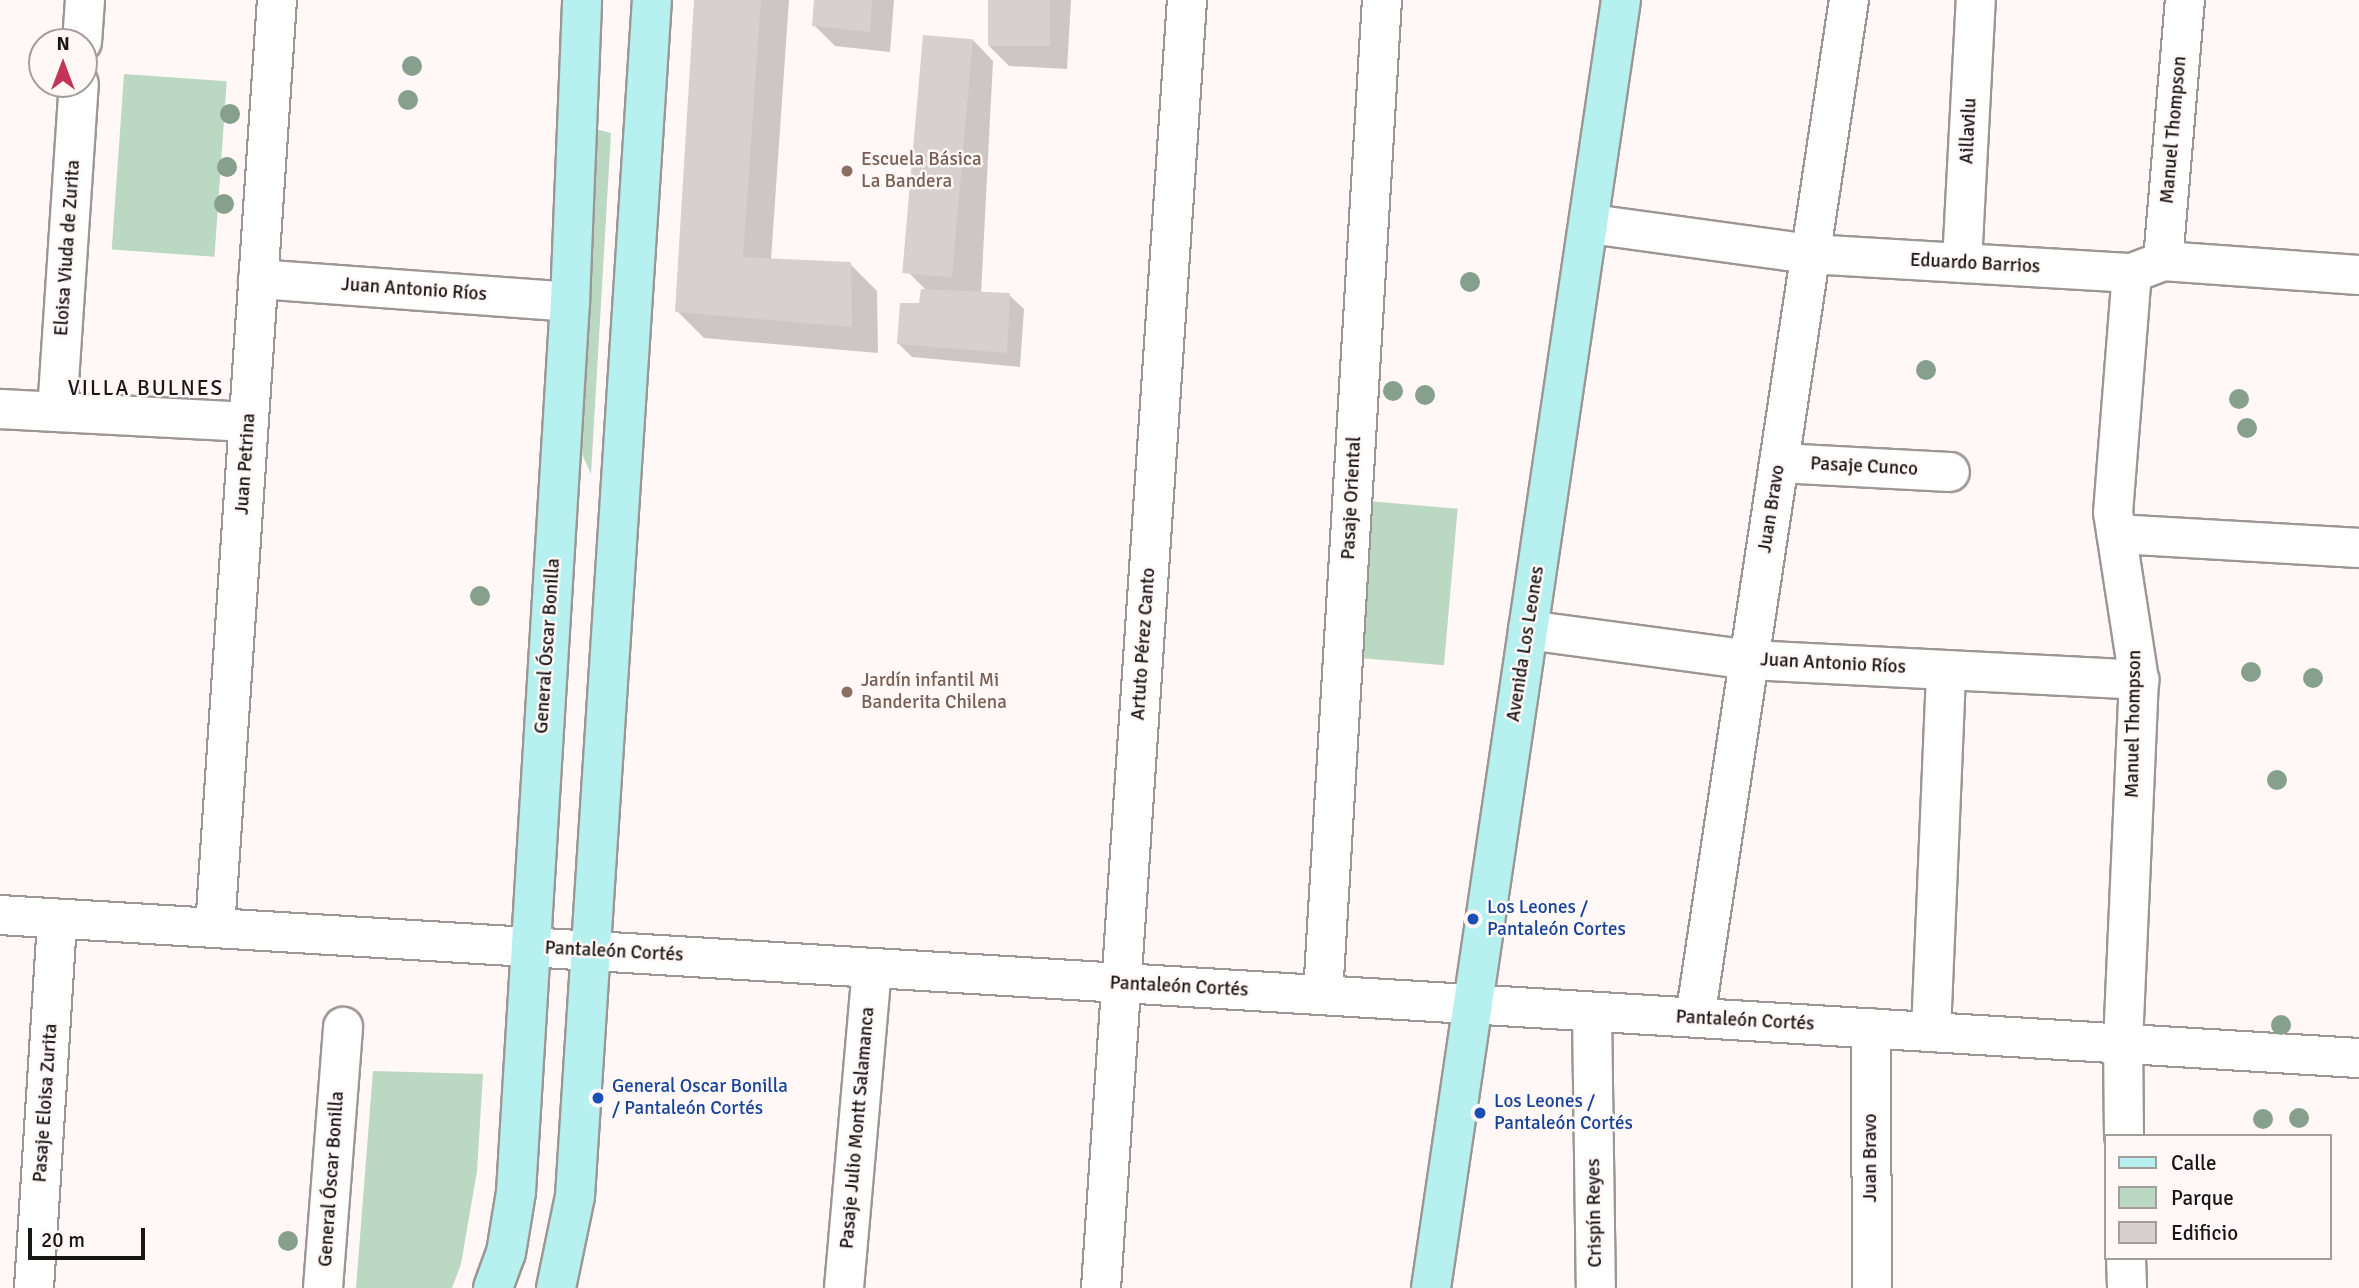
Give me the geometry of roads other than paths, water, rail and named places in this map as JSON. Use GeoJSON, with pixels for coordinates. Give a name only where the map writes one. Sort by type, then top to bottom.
{"type":"FeatureCollection","features":[{"type":"Feature","properties":{"kind":"street"},"geometry":{"type":"LineString","coordinates":[[83,28],[85,0]]}},
{"type":"Feature","properties":{"kind":"street","name":"Juan Petrina"},"geometry":{"type":"LineString","coordinates":[[215,928],[277,0]]}},
{"type":"Feature","properties":{"kind":"street","name":"General Óscar Bonilla"},"geometry":{"type":"LineString","coordinates":[[493,1288],[506,1253],[516,1192],[570,302],[582,0]]}},
{"type":"Feature","properties":{"kind":"street"},"geometry":{"type":"LineString","coordinates":[[556,1288],[575,1196],[652,0]]}},
{"type":"Feature","properties":{"kind":"street","name":"Artuto Pérez Canto"},"geometry":{"type":"LineString","coordinates":[[1101,1288],[1187,0]]}},
{"type":"Feature","properties":{"kind":"street","name":"Pasaje Oriental"},"geometry":{"type":"LineString","coordinates":[[1323,995],[1382,0]]}},
{"type":"Feature","properties":{"kind":"street","name":"Avenida Los Leones"},"geometry":{"type":"LineString","coordinates":[[1431,1288],[1471,1004],[1591,224],[1621,0]]}},
{"type":"Feature","properties":{"kind":"street","name":"Juan Bravo"},"geometry":{"type":"LineString","coordinates":[[1695,1018],[1849,0]]}},
{"type":"Feature","properties":{"kind":"street","name":"Aillavilu"},"geometry":{"type":"LineString","coordinates":[[1962,263],[1976,0]]}},
{"type":"Feature","properties":{"kind":"street","name":"Manuel Thompson"},"geometry":{"type":"LineString","coordinates":[[2124,1134],[2123,1044],[2139,680],[2117,534],[2114,492],[2185,0]]}},
{"type":"Feature","properties":{"kind":"street","name":"Eloisa Viuda de Zurita"},"geometry":{"type":"LineString","coordinates":[[57,412],[78,98]]}},
{"type":"Feature","properties":{"kind":"street","name":"Eduardo Barrios"},"geometry":{"type":"LineString","coordinates":[[1591,224],[1810,254],[1962,263],[2359,275]]}},
{"type":"Feature","properties":{"kind":"street","name":"Juan Antonio Ríos"},"geometry":{"type":"LineString","coordinates":[[258,279],[570,302]]}},
{"type":"Feature","properties":{"kind":"street"},"geometry":{"type":"LineString","coordinates":[[0,410],[249,422]]}},
{"type":"Feature","properties":{"kind":"street","name":"Pasaje Cunco"},"geometry":{"type":"LineString","coordinates":[[1779,463],[1950,472]]}},
{"type":"Feature","properties":{"kind":"street"},"geometry":{"type":"LineString","coordinates":[[2117,534],[2359,548]]}},
{"type":"Feature","properties":{"kind":"street","name":"Juan Antonio Ríos"},"geometry":{"type":"LineString","coordinates":[[1528,630],[1749,660],[2139,680]]}},
{"type":"Feature","properties":{"kind":"street"},"geometry":{"type":"LineString","coordinates":[[1931,1032],[1946,670]]}},
{"type":"Feature","properties":{"kind":"street","name":"Pantaleón Cortés"},"geometry":{"type":"LineString","coordinates":[[0,915],[2359,1058]]}},
{"type":"Feature","properties":{"kind":"street","name":"Pasaje Eloisa Zurita"},"geometry":{"type":"LineString","coordinates":[[34,1288],[57,919]]}},
{"type":"Feature","properties":{"kind":"street","name":"Pasaje Julio Montt Salamanca"},"geometry":{"type":"LineString","coordinates":[[844,1288],[872,968]]}},
{"type":"Feature","properties":{"kind":"street","name":"Crispín Reyes"},"geometry":{"type":"LineString","coordinates":[[1592,1012],[1596,1288]]}},
{"type":"Feature","properties":{"kind":"street","name":"General Óscar Bonilla"},"geometry":{"type":"LineString","coordinates":[[323,1288],[344,1027]]}},
{"type":"Feature","properties":{"kind":"street","name":"Juan Bravo"},"geometry":{"type":"LineString","coordinates":[[1871,1028],[1872,1288]]}},
{"type":"Feature","properties":{"kind":"street"},"geometry":{"type":"LineString","coordinates":[[2126,1260],[2127,1288]]}},
{"type":"Feature","properties":{"kind":"place","name":"Escuela Básica La Bandera"},"geometry":{"type":"Point","coordinates":[847,171]}},
{"type":"Feature","properties":{"kind":"place","name":"Jardín infantil Mi Banderita Chilena"},"geometry":{"type":"Point","coordinates":[847,692]}},
{"type":"Feature","properties":{"kind":"place","name":"Los Leones / Pantaleón Cortes"},"geometry":{"type":"Point","coordinates":[1473,919]}},
{"type":"Feature","properties":{"kind":"place","name":"General Oscar Bonilla / Pantaleón Cortés"},"geometry":{"type":"Point","coordinates":[598,1098]}},
{"type":"Feature","properties":{"kind":"place","name":"Los Leones / Pantaleón Cortés"},"geometry":{"type":"Point","coordinates":[1480,1113]}},
{"type":"Feature","properties":{"kind":"district","name":"VILLA BULNES"},"geometry":{"type":"Point","coordinates":[146,388]}}]}
